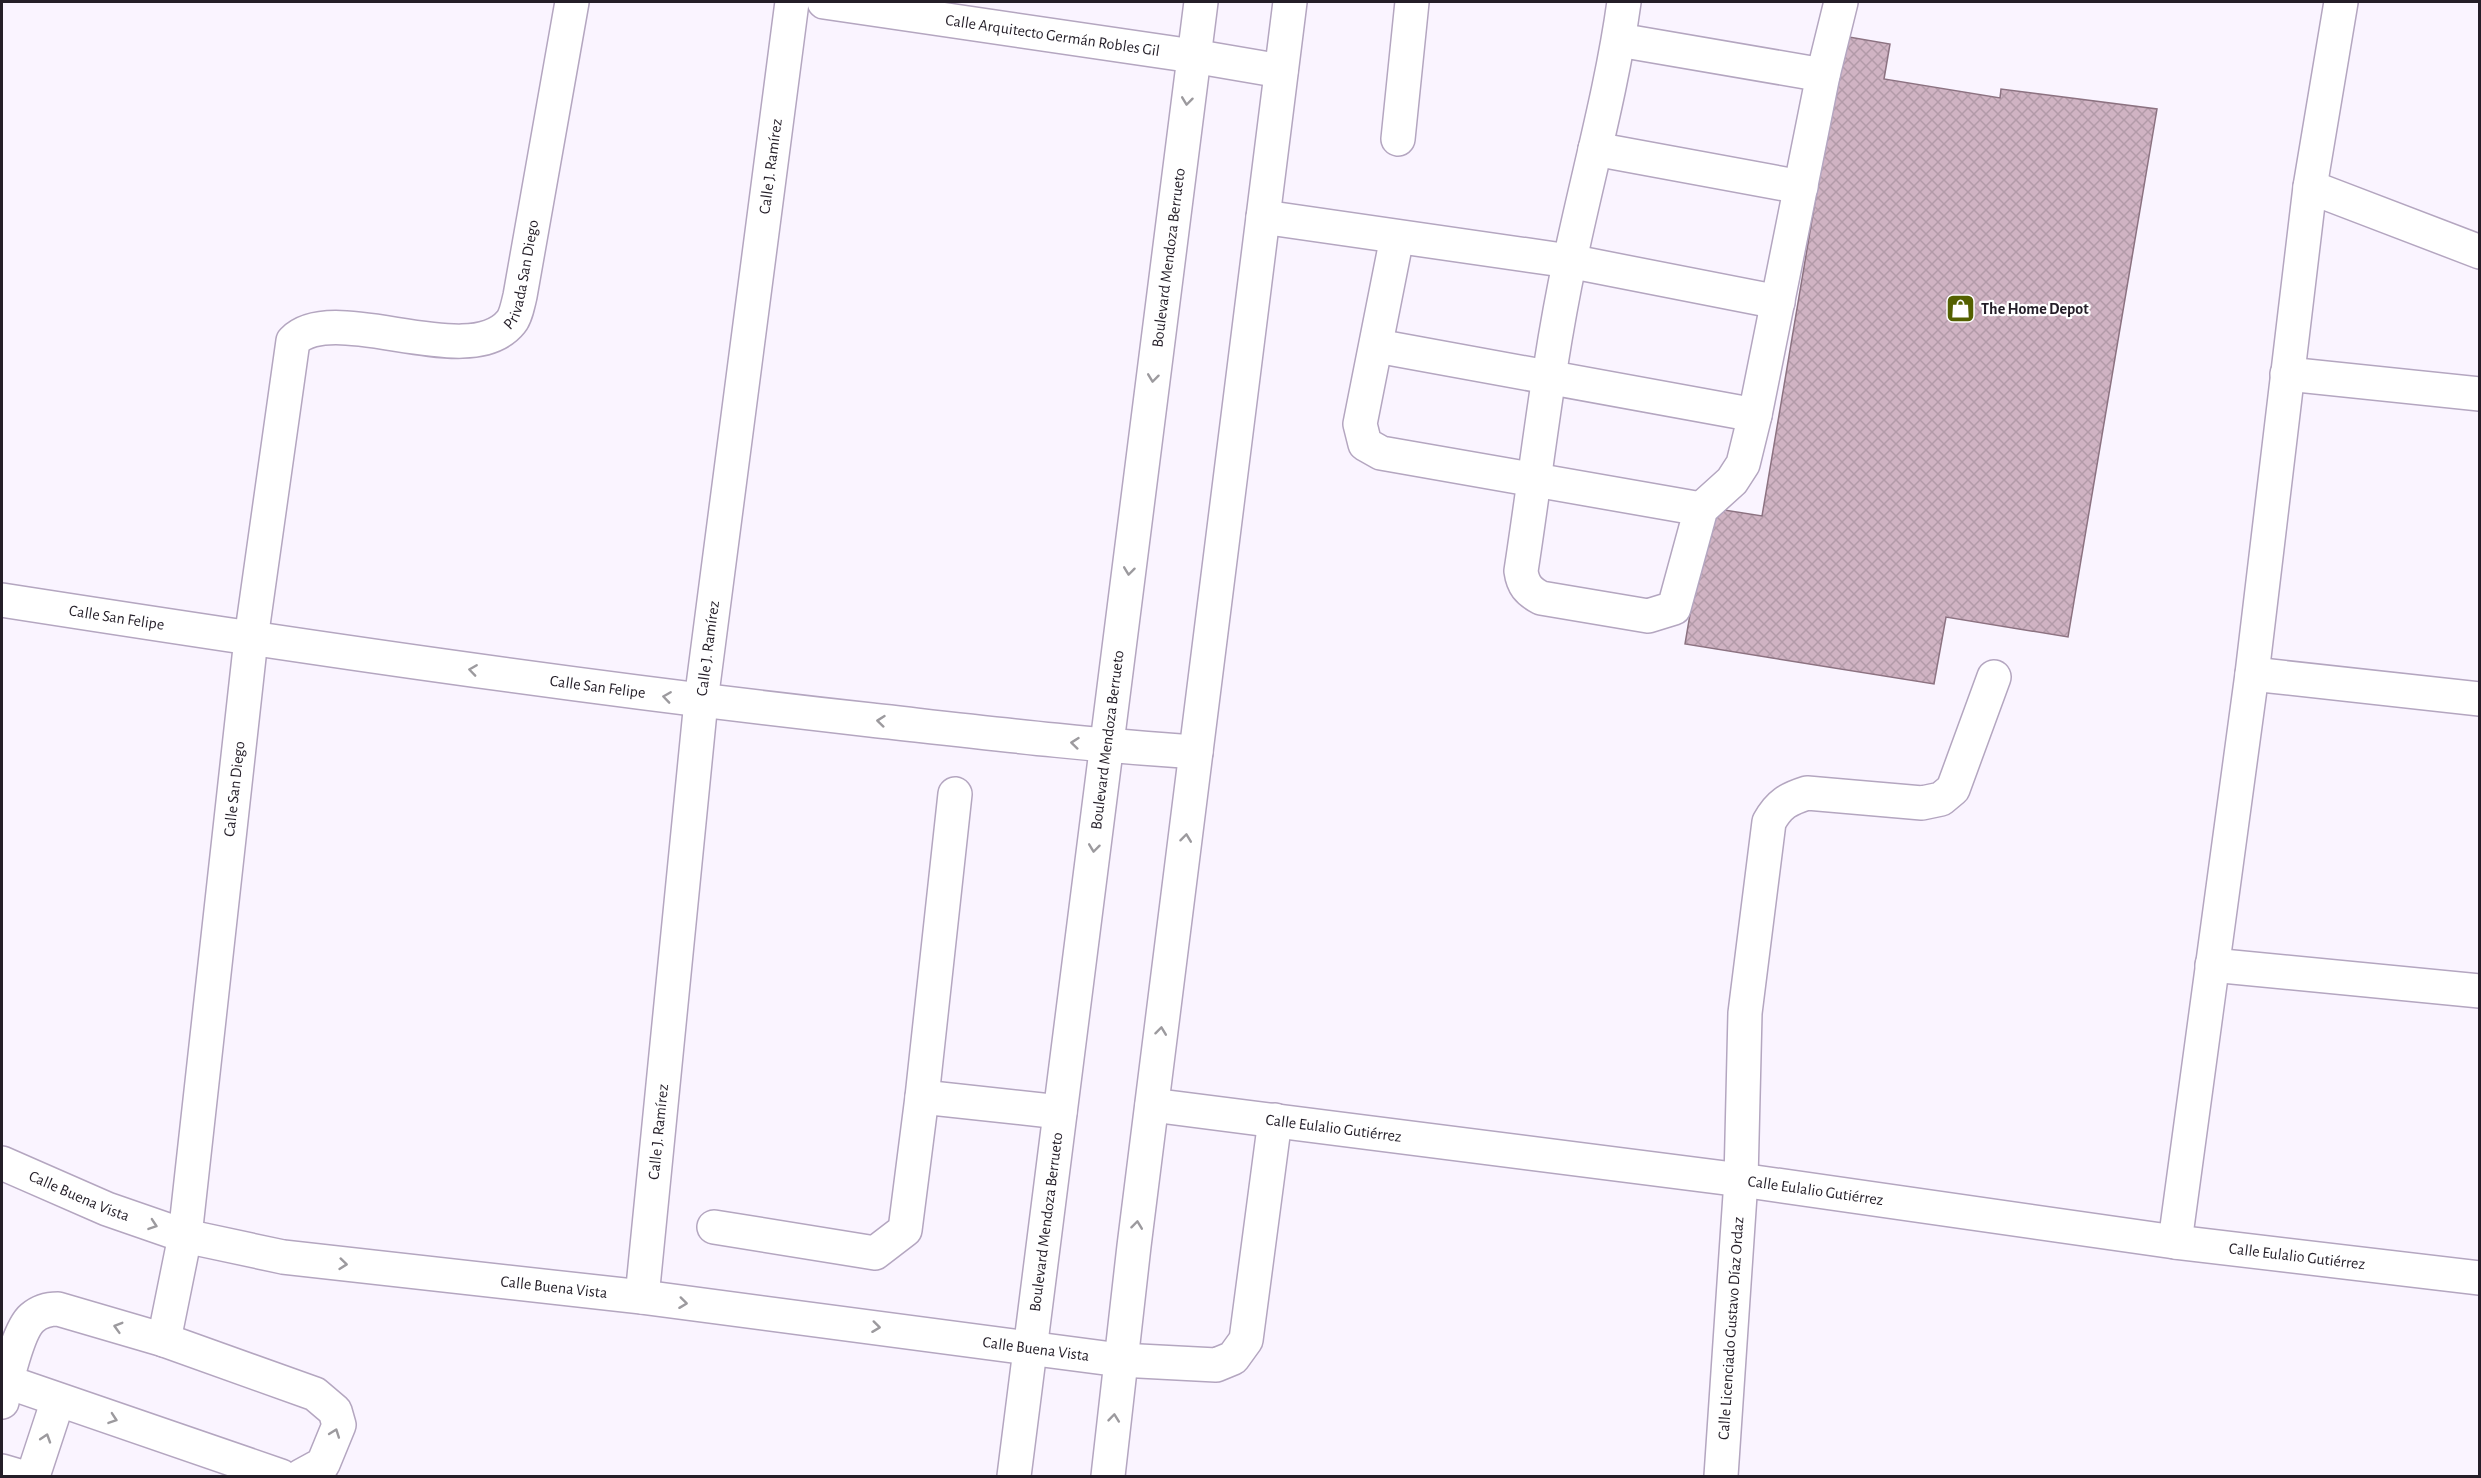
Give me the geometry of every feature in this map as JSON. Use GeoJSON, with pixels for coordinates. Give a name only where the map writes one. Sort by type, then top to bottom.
{"type":"FeatureCollection","features":[{"type":"Feature","properties":{"kind":"street","name":"Privada San Diego"},"geometry":{"type":"LineString","coordinates":[[293,341],[300,334],[328,327],[457,342],[491,338],[511,322],[520,296],[572,2]]}},
{"type":"Feature","properties":{"kind":"street","name":"Calle J. Ramírez"},"geometry":{"type":"LineString","coordinates":[[642,1298],[701,701],[792,2]]}},
{"type":"Feature","properties":{"kind":"street","name":"Calle Arquitecto Germán Robles Gil"},"geometry":{"type":"LineString","coordinates":[[824,2],[1281,71]]}},
{"type":"Feature","properties":{"kind":"street","name":"Boulevard Mendoza Berrueto"},"geometry":{"type":"LineString","coordinates":[[1014,1476],[1201,2]]}},
{"type":"Feature","properties":{"kind":"street"},"geometry":{"type":"LineString","coordinates":[[1108,1476],[1120,1360],[1290,2]]}},
{"type":"Feature","properties":{"kind":"street"},"geometry":{"type":"LineString","coordinates":[[1398,138],[1412,2]]}},
{"type":"Feature","properties":{"kind":"street"},"geometry":{"type":"LineString","coordinates":[[1624,2],[1619,40],[1569,261],[1548,377],[1521,571],[1523,583],[1529,592],[1540,598],[1648,616],[1674,608],[1701,509],[1732,481],[1743,464],[1755,415],[1823,75],[1841,2]]}},
{"type":"Feature","properties":{"kind":"street"},"geometry":{"type":"LineString","coordinates":[[2175,1242],[2252,674],[2310,187],[2341,2]]}},
{"type":"Feature","properties":{"kind":"street"},"geometry":{"type":"LineString","coordinates":[[1619,40],[1823,75]]}},
{"type":"Feature","properties":{"kind":"street"},"geometry":{"type":"LineString","coordinates":[[1594,149],[1801,187]]}},
{"type":"Feature","properties":{"kind":"street"},"geometry":{"type":"LineString","coordinates":[[2310,187],[2480,252]]}},
{"type":"Feature","properties":{"kind":"street"},"geometry":{"type":"LineString","coordinates":[[1263,217],[1569,261],[1778,302]]}},
{"type":"Feature","properties":{"kind":"street"},"geometry":{"type":"LineString","coordinates":[[1398,237],[1360,424],[1365,444],[1381,453],[1701,509]]}},
{"type":"Feature","properties":{"kind":"street","name":"Calle San Diego"},"geometry":{"type":"LineString","coordinates":[[164,1340],[185,1236],[251,639],[293,341]]}},
{"type":"Feature","properties":{"kind":"street"},"geometry":{"type":"LineString","coordinates":[[1377,346],[1755,415]]}},
{"type":"Feature","properties":{"kind":"street"},"geometry":{"type":"LineString","coordinates":[[2287,374],[2480,394]]}},
{"type":"Feature","properties":{"kind":"street","name":"Calle San Felipe"},"geometry":{"type":"LineString","coordinates":[[2,600],[251,639],[701,701],[1107,746],[1196,752]]}},
{"type":"Feature","properties":{"kind":"street"},"geometry":{"type":"LineString","coordinates":[[2252,674],[2480,699]]}},
{"type":"Feature","properties":{"kind":"street","name":"Calle Licenciado Gustavo Díaz Ordaz"},"geometry":{"type":"LineString","coordinates":[[1721,1476],[1741,1180],[1745,1013],[1769,822],[1777,807],[1807,793],[1922,803],[1941,799],[1953,789],[1994,677]]}},
{"type":"Feature","properties":{"kind":"street"},"geometry":{"type":"LineString","coordinates":[[714,1227],[875,1253],[905,1230],[955,794]]}},
{"type":"Feature","properties":{"kind":"street"},"geometry":{"type":"LineString","coordinates":[[2212,964],[2480,991]]}},
{"type":"Feature","properties":{"kind":"street"},"geometry":{"type":"LineString","coordinates":[[922,1097],[1060,1112]]}},
{"type":"Feature","properties":{"kind":"street","name":"Calle Eulalio Gutiérrez"},"geometry":{"type":"LineString","coordinates":[[1152,1104],[1741,1180],[2175,1242],[2480,1278]]}},
{"type":"Feature","properties":{"kind":"street","name":"Calle Buena Vista"},"geometry":{"type":"LineString","coordinates":[[2,1163],[107,1209],[185,1236],[283,1257],[642,1298],[1120,1360],[1216,1365],[1233,1358],[1246,1341],[1275,1120]]}},
{"type":"Feature","properties":{"kind":"street"},"geometry":{"type":"LineString","coordinates":[[280,1476],[58,1400],[3,1388],[24,1329],[32,1318],[45,1310],[58,1309],[164,1340],[315,1394],[328,1403],[335,1412],[339,1425],[323,1464],[302,1476]]}},
{"type":"Feature","properties":{"kind":"street"},"geometry":{"type":"LineString","coordinates":[[33,1476],[58,1400]]}},
{"type":"Feature","properties":{"kind":"street"},"geometry":{"type":"LineString","coordinates":[[2,1471],[19,1476]]}},
{"type":"Feature","properties":{"kind":"building","name":"The Home Depot"},"geometry":{"type":"Polygon","coordinates":[[[1843,36],[1890,44],[1884,79],[2000,98],[2001,89],[2157,109],[2068,637],[1946,617],[1934,684],[1685,644],[1706,520],[1718,509],[1762,516],[1843,36]]]}},
{"type":"Feature","properties":{"kind":"place","name":"The Home Depot"},"geometry":{"type":"Point","coordinates":[1960,309]}}]}
